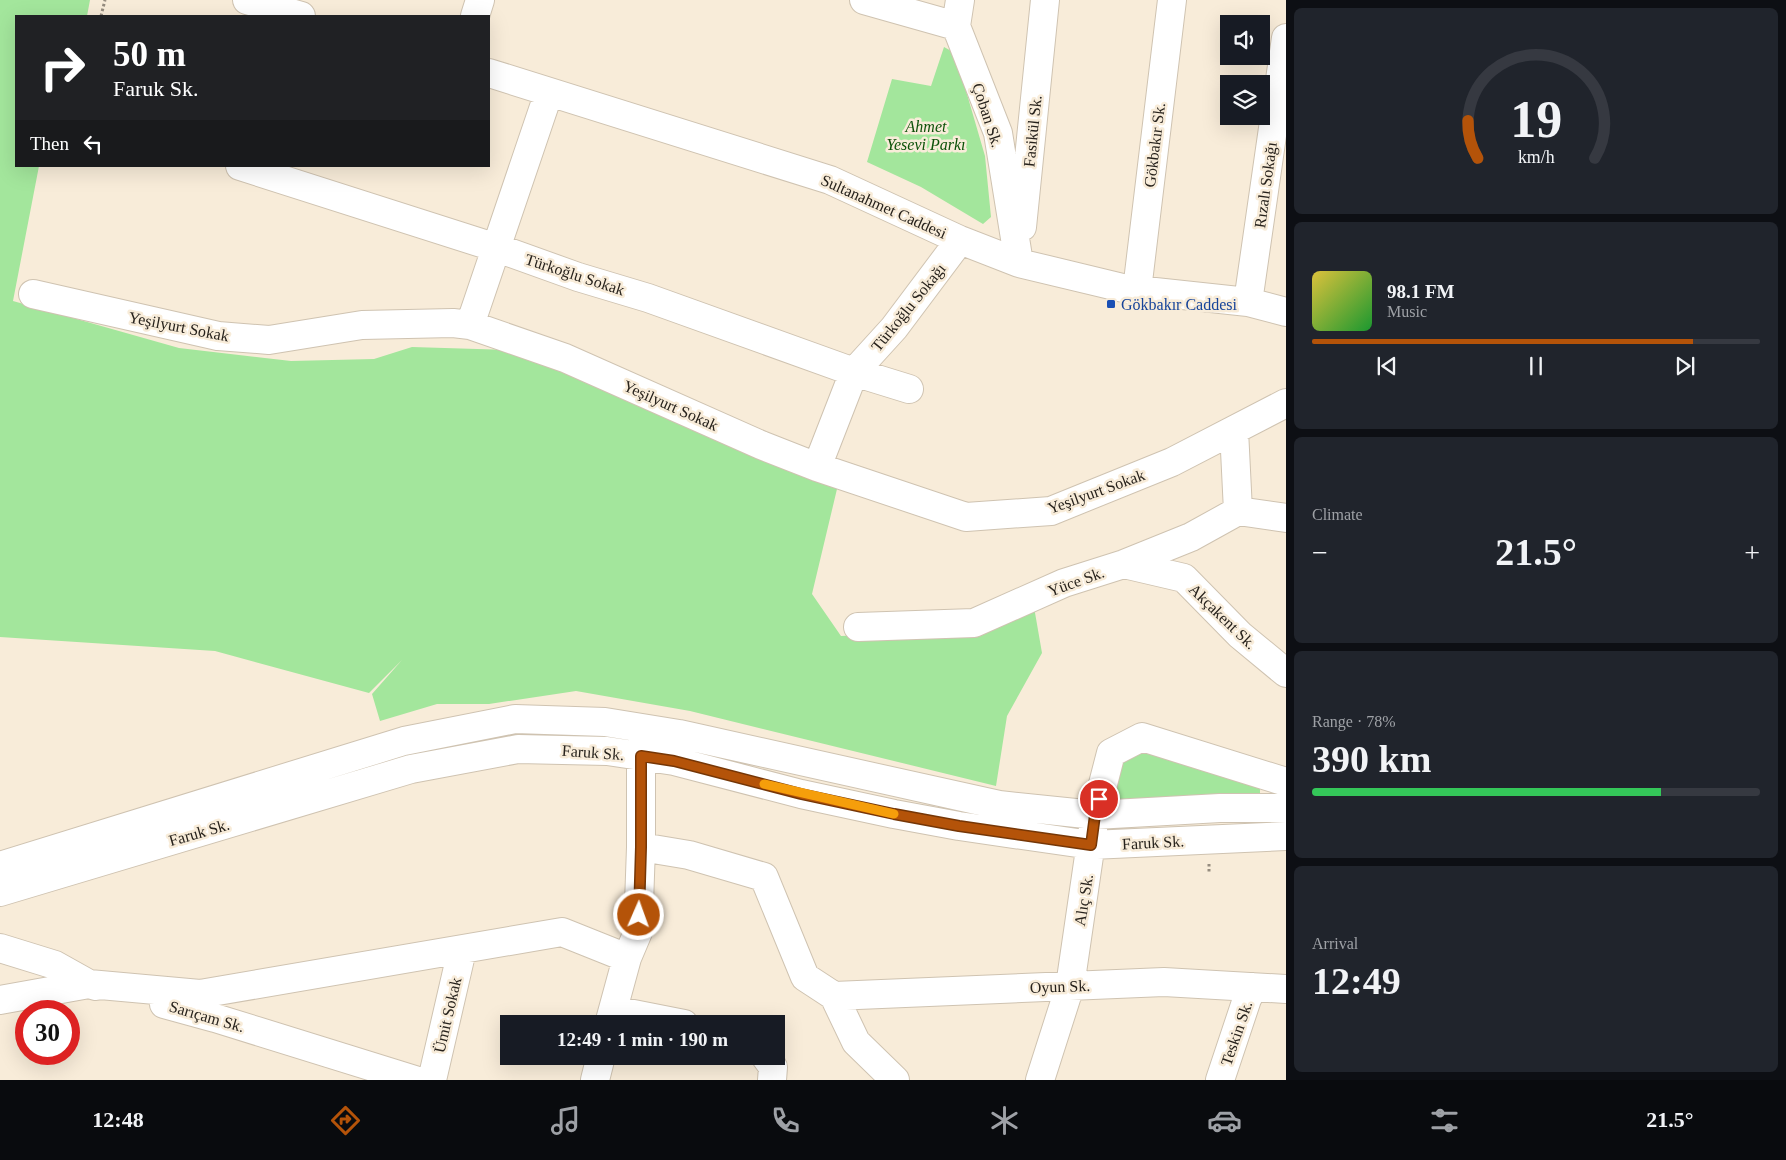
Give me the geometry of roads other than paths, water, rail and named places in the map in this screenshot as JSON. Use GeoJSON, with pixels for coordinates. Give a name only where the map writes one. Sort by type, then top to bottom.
{"type":"FeatureCollection","features":[{"type":"Feature","properties":{"kind":"street"},"geometry":{"type":"LineString","coordinates":[[247,0],[298,15]]}},
{"type":"Feature","properties":{"kind":"street"},"geometry":{"type":"LineString","coordinates":[[475,15],[480,0]]}},
{"type":"Feature","properties":{"kind":"street"},"geometry":{"type":"LineString","coordinates":[[864,0],[958,13]]}},
{"type":"Feature","properties":{"kind":"street","name":"Fasikül Sk."},"geometry":{"type":"LineString","coordinates":[[1019,263],[1045,0]]}},
{"type":"Feature","properties":{"kind":"street","name":"Gökbakır Sk."},"geometry":{"type":"LineString","coordinates":[[1137,290],[1172,0]]}},
{"type":"Feature","properties":{"kind":"street","name":"Çoban Sk."},"geometry":{"type":"LineString","coordinates":[[958,13],[998,133],[1019,263]]}},
{"type":"Feature","properties":{"kind":"street","name":"Rızalı Sokağı"},"geometry":{"type":"LineString","coordinates":[[1248,302],[1286,38]]}},
{"type":"Feature","properties":{"kind":"street","name":"Sultanahmet Caddesi"},"geometry":{"type":"LineString","coordinates":[[490,73],[830,180],[960,240],[1019,263],[1137,290],[1248,302],[1286,312]]}},
{"type":"Feature","properties":{"kind":"street"},"geometry":{"type":"LineString","coordinates":[[470,325],[549,92]]}},
{"type":"Feature","properties":{"kind":"street","name":"Türkoğlu Sokak"},"geometry":{"type":"LineString","coordinates":[[243,167],[497,248],[578,277],[648,298],[854,372],[909,389]]}},
{"type":"Feature","properties":{"kind":"street","name":"Türkoğlu Sokağı"},"geometry":{"type":"LineString","coordinates":[[854,372],[894,328],[960,240]]}},
{"type":"Feature","properties":{"kind":"street","name":"Yeşilyurt Sokak"},"geometry":{"type":"LineString","coordinates":[[34,294],[167,326],[226,337],[270,340],[362,325],[453,323],[470,325],[565,358],[761,445],[817,467],[966,517],[1051,511],[1172,462],[1286,403]]}},
{"type":"Feature","properties":{"kind":"street"},"geometry":{"type":"LineString","coordinates":[[817,467],[854,372]]}},
{"type":"Feature","properties":{"kind":"street"},"geometry":{"type":"LineString","coordinates":[[1234,430],[1238,511],[1286,518]]}},
{"type":"Feature","properties":{"kind":"street","name":"Yüce Sk."},"geometry":{"type":"LineString","coordinates":[[858,627],[974,623],[1064,583],[1124,564],[1192,537],[1238,511]]}},
{"type":"Feature","properties":{"kind":"street","name":"Akçakent Sk."},"geometry":{"type":"LineString","coordinates":[[1124,564],[1184,578],[1240,635],[1286,673]]}},
{"type":"Feature","properties":{"kind":"street"},"geometry":{"type":"LineString","coordinates":[[516,719],[518,749]]}},
{"type":"Feature","properties":{"kind":"street"},"geometry":{"type":"LineString","coordinates":[[0,866],[404,741],[516,719],[605,722],[644,727],[999,805],[1095,815],[1220,808],[1286,808]]}},
{"type":"Feature","properties":{"kind":"street"},"geometry":{"type":"LineString","coordinates":[[612,1015],[627,958],[638,932],[641,847],[641,756],[644,727]]}},
{"type":"Feature","properties":{"kind":"street","name":"Alıç Sk."},"geometry":{"type":"LineString","coordinates":[[1040,1080],[1070,986],[1095,815],[1111,752],[1142,737],[1286,782]]}},
{"type":"Feature","properties":{"kind":"street","name":"Faruk Sk."},"geometry":{"type":"LineString","coordinates":[[0,892],[411,769],[518,749],[598,751],[674,761],[801,794],[894,814],[959,826],[1091,845],[1286,836]]}},
{"type":"Feature","properties":{"kind":"street"},"geometry":{"type":"LineString","coordinates":[[641,847],[690,855],[764,877],[806,977],[834,996],[856,1042],[895,1080]]}},
{"type":"Feature","properties":{"kind":"street"},"geometry":{"type":"LineString","coordinates":[[0,1000],[89,984],[200,994],[562,932],[627,958]]}},
{"type":"Feature","properties":{"kind":"street","name":"Sarıçam Sk."},"geometry":{"type":"LineString","coordinates":[[0,948],[55,965],[89,984],[215,1018],[415,1080]]}},
{"type":"Feature","properties":{"kind":"street","name":"Ümit Sokak"},"geometry":{"type":"LineString","coordinates":[[432,1080],[462,950]]}},
{"type":"Feature","properties":{"kind":"street","name":"Oyun Sk."},"geometry":{"type":"LineString","coordinates":[[834,996],[1164,982],[1286,988]]}},
{"type":"Feature","properties":{"kind":"street","name":"Teskin Sk."},"geometry":{"type":"LineString","coordinates":[[1220,1080],[1247,999],[1253,987]]}},
{"type":"Feature","properties":{"kind":"street"},"geometry":{"type":"LineString","coordinates":[[595,1080],[599,1065]]}},
{"type":"Feature","properties":{"kind":"street"},"geometry":{"type":"LineString","coordinates":[[771,1065],[772,1080]]}},
{"type":"Feature","properties":{"kind":"place","name":"Gökbakır Caddesi"},"geometry":{"type":"Point","coordinates":[1111,304]}},
{"type":"Feature","properties":{"kind":"park label","name":"Ahmet Yesevi Parkı"},"geometry":{"type":"Point","coordinates":[926,135]}}]}
